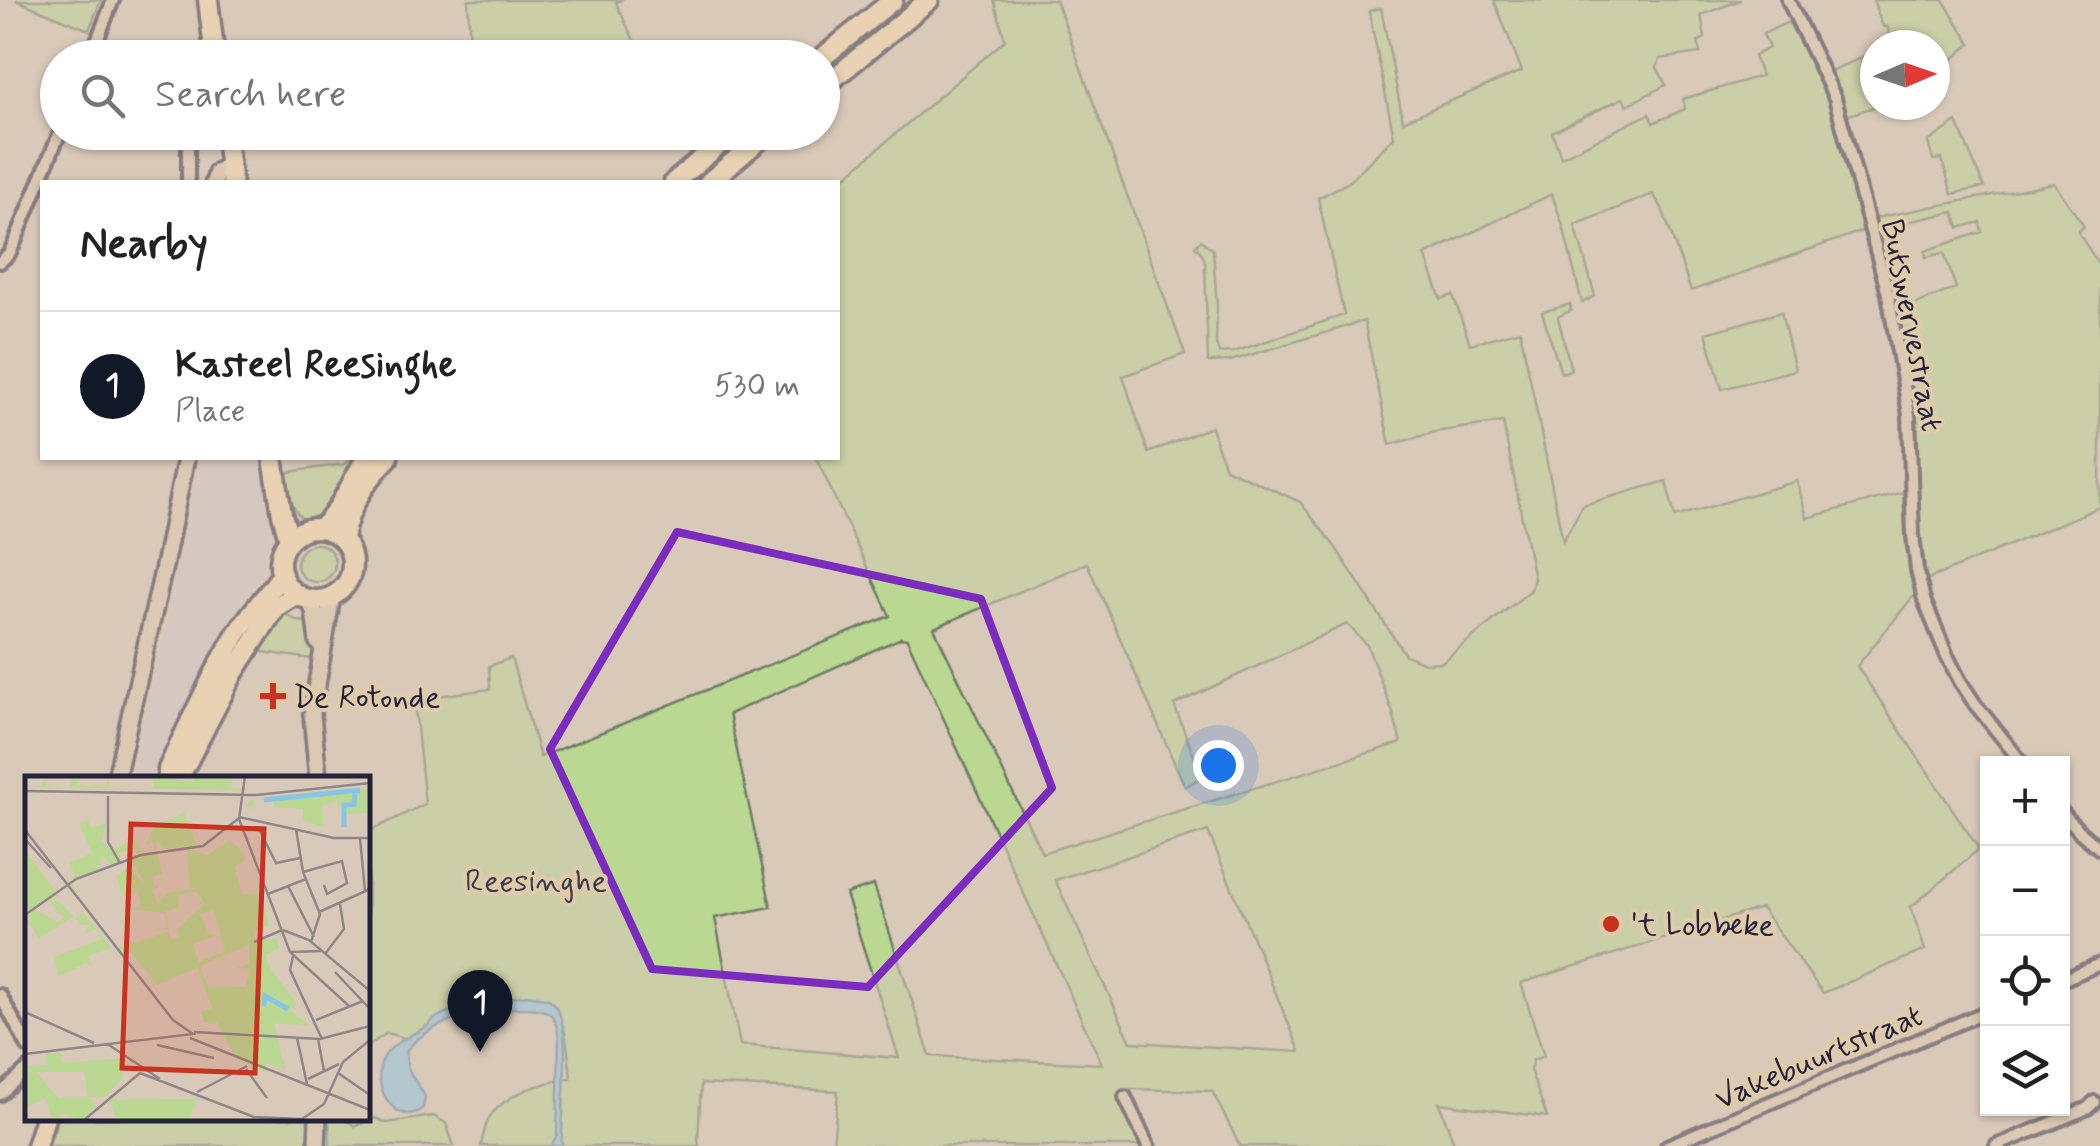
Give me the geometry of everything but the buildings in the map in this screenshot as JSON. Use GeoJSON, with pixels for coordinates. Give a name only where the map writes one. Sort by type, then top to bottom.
{"type":"FeatureCollection","features":[{"type":"Feature","properties":{"kind":"main road"},"geometry":{"type":"LineString","coordinates":[[208,0],[212,40]]}},
{"type":"Feature","properties":{"kind":"main road"},"geometry":{"type":"LineString","coordinates":[[840,43],[892,0]]}},
{"type":"Feature","properties":{"kind":"main road"},"geometry":{"type":"LineString","coordinates":[[840,73],[928,0]]}},
{"type":"Feature","properties":{"kind":"main road"},"geometry":{"type":"LineString","coordinates":[[676,180],[712,150]]}},
{"type":"Feature","properties":{"kind":"main road"},"geometry":{"type":"LineString","coordinates":[[711,180],[747,150]]}},
{"type":"Feature","properties":{"kind":"main road"},"geometry":{"type":"LineString","coordinates":[[116,776],[186,460]]}},
{"type":"Feature","properties":{"kind":"main road"},"geometry":{"type":"LineString","coordinates":[[273,460],[290,540]]}},
{"type":"Feature","properties":{"kind":"main road"},"geometry":{"type":"LineString","coordinates":[[320,661],[314,611],[303,596],[290,588],[282,574],[282,554],[290,540],[331,519],[365,460]]}},
{"type":"Feature","properties":{"kind":"main road"},"geometry":{"type":"LineString","coordinates":[[343,540],[361,492],[386,460]]}},
{"type":"Feature","properties":{"kind":"main road"},"geometry":{"type":"LineString","coordinates":[[176,776],[233,674],[276,607],[303,596],[332,596],[346,583],[352,566],[343,540],[329,530],[313,529],[291,514],[276,480]]}},
{"type":"Feature","properties":{"kind":"main road"},"geometry":{"type":"LineString","coordinates":[[171,776],[168,769],[235,636],[282,574]]}},
{"type":"Feature","properties":{"kind":"main road"},"geometry":{"type":"LineString","coordinates":[[318,776],[312,725],[332,596]]}},
{"type":"Feature","properties":{"kind":"main road"},"geometry":{"type":"LineString","coordinates":[[36,1146],[44,1121]]}},
{"type":"Feature","properties":{"kind":"main road"},"geometry":{"type":"LineString","coordinates":[[317,1146],[318,1121]]}},
{"type":"Feature","properties":{"kind":"street"},"geometry":{"type":"LineString","coordinates":[[97,40],[114,0]]}},
{"type":"Feature","properties":{"kind":"street","name":"Butswervestraat"},"geometry":{"type":"LineString","coordinates":[[1788,0],[1835,98],[1888,294],[1909,414],[1913,536],[1924,600],[1960,681],[2017,756]]}},
{"type":"Feature","properties":{"kind":"street"},"geometry":{"type":"LineString","coordinates":[[44,180],[54,150]]}},
{"type":"Feature","properties":{"kind":"street"},"geometry":{"type":"LineString","coordinates":[[188,150],[188,180]]}},
{"type":"Feature","properties":{"kind":"street"},"geometry":{"type":"LineString","coordinates":[[0,262],[14,244],[39,195]]}},
{"type":"Feature","properties":{"kind":"street"},"geometry":{"type":"LineString","coordinates":[[2070,820],[2100,850]]}},
{"type":"Feature","properties":{"kind":"street"},"geometry":{"type":"LineString","coordinates":[[2070,977],[2100,964]]}},
{"type":"Feature","properties":{"kind":"street"},"geometry":{"type":"LineString","coordinates":[[0,994],[25,1041]]}},
{"type":"Feature","properties":{"kind":"street","name":"Vakebuurtstraat"},"geometry":{"type":"LineString","coordinates":[[1668,1146],[1980,1014]]}},
{"type":"Feature","properties":{"kind":"street"},"geometry":{"type":"LineString","coordinates":[[0,1094],[25,1072]]}},
{"type":"Feature","properties":{"kind":"street"},"geometry":{"type":"LineString","coordinates":[[1124,1098],[1148,1146]]}},
{"type":"Feature","properties":{"kind":"street"},"geometry":{"type":"LineString","coordinates":[[1996,1146],[2088,1108],[2094,1102]]}},
{"type":"Feature","properties":{"kind":"highlighted area"},"geometry":{"type":"Polygon","coordinates":[[[677,532],[981,599],[1052,788],[868,987],[652,969],[550,749],[677,532]]]}},
{"type":"Feature","properties":{"kind":"shaded area"},"geometry":{"type":"Polygon","coordinates":[[[202,460],[262,460],[269,526],[267,553],[154,776],[148,776],[134,770],[202,460]]]}},
{"type":"Feature","properties":{"kind":"green space"},"geometry":{"type":"Polygon","coordinates":[[[16,0],[101,0],[89,30],[16,0]]]}},
{"type":"Feature","properties":{"kind":"green space"},"geometry":{"type":"Polygon","coordinates":[[[468,0],[621,0],[616,3],[634,40],[470,40],[468,0]]]}},
{"type":"Feature","properties":{"kind":"green space","name":"Reesinghe"},"geometry":{"type":"Polygon","coordinates":[[[994,0],[1056,0],[1185,354],[1123,376],[1148,453],[1211,427],[1225,468],[1300,502],[1336,548],[1405,655],[1425,663],[1442,662],[1531,590],[1534,579],[1503,422],[1435,432],[1390,445],[1364,321],[1230,361],[1208,362],[1205,261],[1195,246],[1201,240],[1213,250],[1219,353],[1234,352],[1344,315],[1318,198],[1349,182],[1394,137],[1369,11],[1381,8],[1403,121],[1522,71],[1494,0],[1741,0],[1701,15],[1705,38],[1698,42],[1700,53],[1660,59],[1657,67],[1666,85],[1627,105],[1623,98],[1552,132],[1561,157],[1649,114],[1653,123],[1685,109],[1683,99],[1761,76],[1754,56],[1769,48],[1763,34],[1788,22],[1829,101],[1865,230],[1691,291],[1662,208],[1653,194],[1575,225],[1595,296],[1582,303],[1552,194],[1425,255],[1441,299],[1453,295],[1470,344],[1520,330],[1563,541],[1583,505],[1666,481],[1675,517],[1797,481],[1807,518],[1903,492],[1906,547],[1916,593],[1857,666],[1979,849],[1911,907],[1925,950],[1823,993],[1761,908],[1521,983],[1544,1056],[1533,1060],[1530,1070],[1547,1117],[1439,1103],[1455,1146],[1240,1146],[1212,1091],[1130,1089],[1157,1146],[833,1146],[838,1091],[701,1084],[699,1146],[481,1146],[489,1118],[508,1100],[538,1086],[571,1078],[567,1047],[563,1026],[549,999],[438,1017],[405,1038],[387,1033],[370,1045],[370,831],[425,804],[414,699],[490,689],[489,666],[511,658],[540,757],[890,616],[817,460],[840,460],[840,181],[1005,40],[994,0]],[[1087,563],[934,628],[1042,853],[1401,743],[1367,645],[1347,624],[1174,705],[1202,777],[1185,787],[1087,563]],[[901,638],[729,714],[771,907],[715,918],[740,1045],[899,1058],[846,894],[874,885],[930,1056],[1102,1064],[907,639],[901,638]],[[1208,831],[1055,880],[1131,1042],[1299,1052],[1300,1051],[1208,831]]]}},
{"type":"Feature","properties":{"kind":"green space"},"geometry":{"type":"Polygon","coordinates":[[[1873,0],[1943,0],[1971,44],[1950,62],[1950,30],[1883,27],[1873,0]]]}},
{"type":"Feature","properties":{"kind":"green space"},"geometry":{"type":"Polygon","coordinates":[[[1860,58],[1860,111],[1846,116],[1830,71],[1860,58]]]}},
{"type":"Feature","properties":{"kind":"green space"},"geometry":{"type":"Polygon","coordinates":[[[1957,122],[1984,187],[1952,194],[1942,159],[1933,160],[1928,142],[1957,122]]]}},
{"type":"Feature","properties":{"kind":"green space"},"geometry":{"type":"Polygon","coordinates":[[[2054,183],[2084,226],[2078,232],[2100,267],[2100,507],[1926,580],[1917,521],[1915,404],[1899,311],[1956,288],[1944,253],[1926,257],[1925,251],[1982,232],[1980,222],[1959,228],[1954,212],[1878,228],[1875,218],[2054,183]]]}},
{"type":"Feature","properties":{"kind":"green space"},"geometry":{"type":"Polygon","coordinates":[[[1570,304],[1571,310],[1558,317],[1571,370],[1561,373],[1542,312],[1570,304]]]}},
{"type":"Feature","properties":{"kind":"green space"},"geometry":{"type":"Polygon","coordinates":[[[1781,312],[1795,370],[1722,389],[1706,333],[1781,312]]]}},
{"type":"Feature","properties":{"kind":"green space"},"geometry":{"type":"Polygon","coordinates":[[[360,460],[334,508],[323,519],[306,522],[293,506],[282,473],[360,460]]]}},
{"type":"Feature","properties":{"kind":"green space"},"geometry":{"type":"Polygon","coordinates":[[[316,544],[329,550],[335,563],[329,576],[316,582],[303,576],[297,563],[303,550],[316,544]]]}},
{"type":"Feature","properties":{"kind":"green space"},"geometry":{"type":"Polygon","coordinates":[[[281,612],[308,622],[314,648],[312,659],[256,651],[281,612]]]}},
{"type":"Feature","properties":{"kind":"green space"},"geometry":{"type":"Polygon","coordinates":[[[433,1116],[446,1123],[454,1146],[48,1146],[57,1121],[348,1121],[355,1126],[375,1118],[387,1123],[433,1116]]]}},
{"type":"Feature","properties":{"kind":"water"},"geometry":{"type":"Polygon","coordinates":[[[527,995],[550,1000],[563,1025],[562,1146],[551,1146],[557,1135],[559,1039],[554,1018],[544,1011],[516,1008],[483,1013],[429,1031],[407,1050],[409,1070],[425,1097],[423,1108],[404,1113],[388,1102],[379,1071],[385,1055],[395,1045],[457,1008],[527,995]]]}},
{"type":"Feature","properties":{"kind":"waterway"},"geometry":{"type":"LineString","coordinates":[[329,1121],[330,1146]]}},
{"type":"Feature","properties":{"kind":"place","name":"De Rotonde"},"geometry":{"type":"Point","coordinates":[273,696]}},
{"type":"Feature","properties":{"kind":"place","name":"'t Lobbeke"},"geometry":{"type":"Point","coordinates":[1611,924]}},
{"type":"Feature","properties":{"kind":"place","name":"Kasteel Reesinghe"},"geometry":{"type":"Point","coordinates":[480,1052]}}]}
